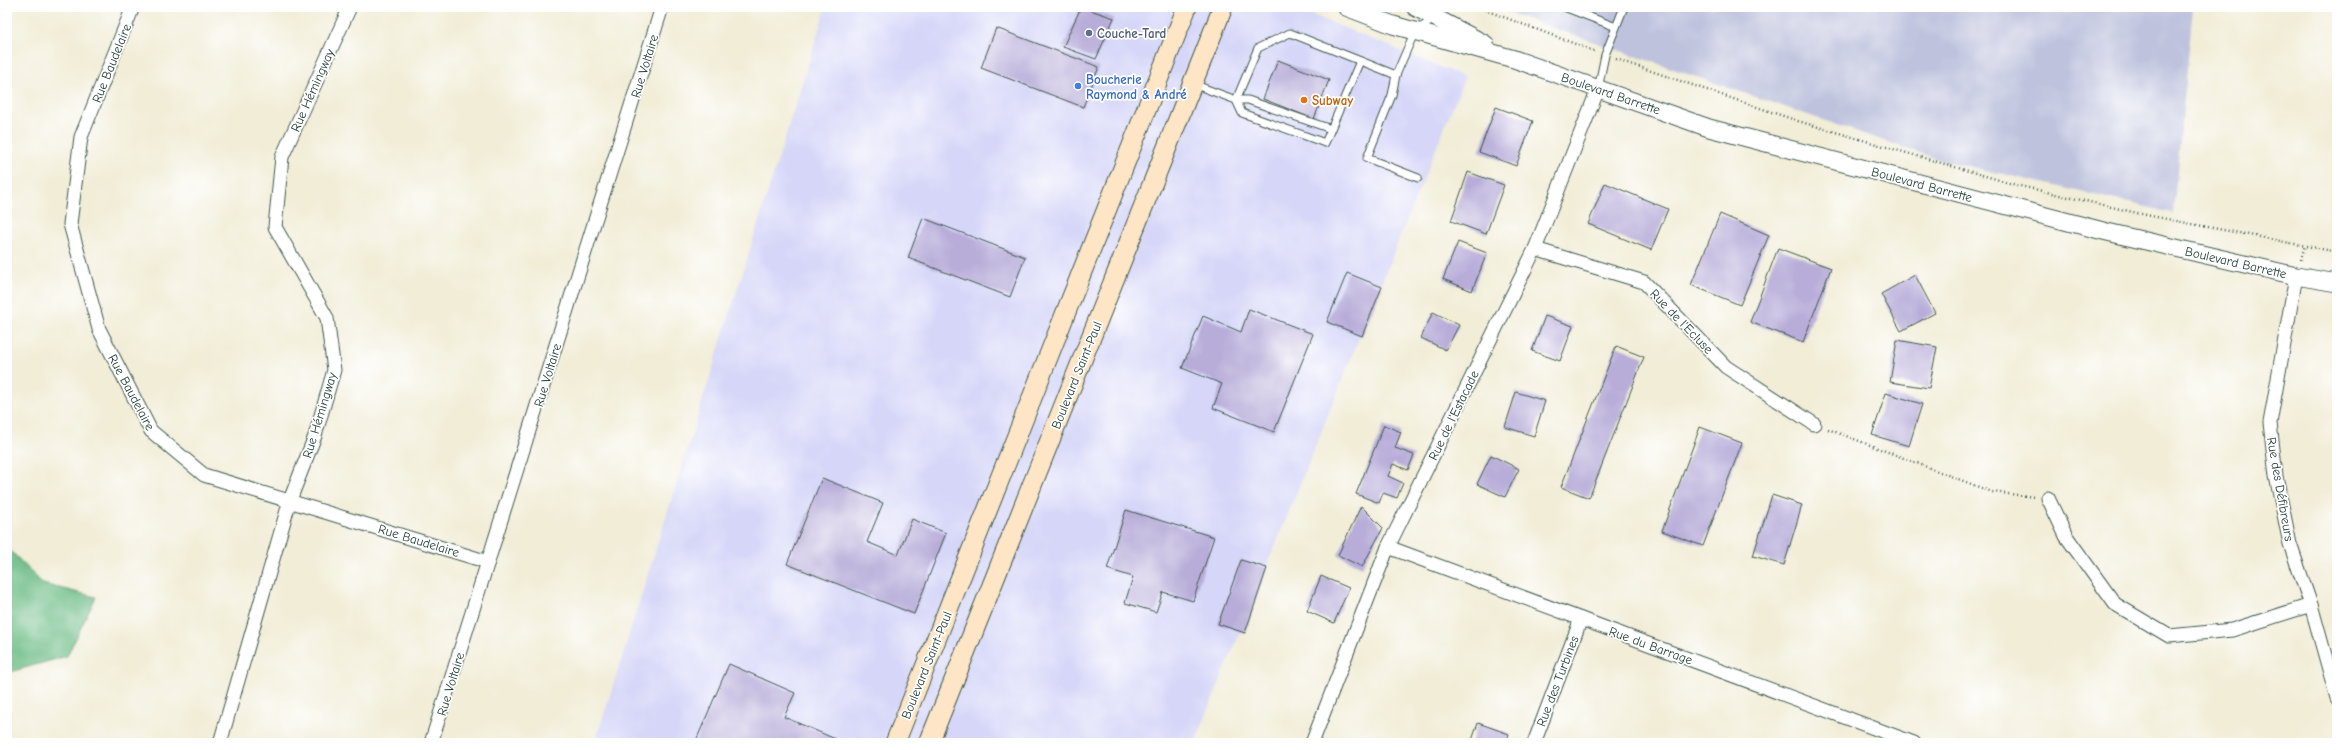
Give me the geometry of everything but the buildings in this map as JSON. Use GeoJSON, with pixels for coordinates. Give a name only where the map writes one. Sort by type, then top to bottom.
{"type":"FeatureCollection","features":[{"type":"Feature","properties":{"kind":"main road","name":"Boulevard Saint-Paul"},"geometry":{"type":"LineString","coordinates":[[895,743],[1187,7]]}},
{"type":"Feature","properties":{"kind":"main road","name":"Boulevard Saint-Paul"},"geometry":{"type":"LineString","coordinates":[[929,743],[1223,7]]}},
{"type":"Feature","properties":{"kind":"street","name":"Rue Baudelaire"},"geometry":{"type":"LineString","coordinates":[[133,7],[81,137],[70,224],[99,329],[151,431],[204,474],[488,562]]}},
{"type":"Feature","properties":{"kind":"street","name":"Rue Hémingway"},"geometry":{"type":"LineString","coordinates":[[220,743],[290,500],[315,436],[334,370],[327,318],[275,227],[282,157],[350,7]]}},
{"type":"Feature","properties":{"kind":"street","name":"Rue Voltaire"},"geometry":{"type":"LineString","coordinates":[[431,743],[662,7]]}},
{"type":"Feature","properties":{"kind":"street","name":"Boulevard Barrette"},"geometry":{"type":"LineString","coordinates":[[1346,7],[1415,32],[1514,59],[1709,128],[2103,231],[2296,276],[2337,283]]}},
{"type":"Feature","properties":{"kind":"street","name":"Boulevard Barrette"},"geometry":{"type":"LineString","coordinates":[[1415,7],[1438,12],[1514,59]]}},
{"type":"Feature","properties":{"kind":"street","name":"Rue de l'Estacade"},"geometry":{"type":"LineString","coordinates":[[1312,743],[1388,547],[1535,249],[1598,89]]}},
{"type":"Feature","properties":{"kind":"street","name":"Rue de l'Ecluse"},"geometry":{"type":"LineString","coordinates":[[1535,249],[1644,282],[1726,367],[1814,424]]}},
{"type":"Feature","properties":{"kind":"street","name":"Rue des Défibreurs"},"geometry":{"type":"LineString","coordinates":[[2296,276],[2270,423],[2276,476],[2290,544],[2311,605],[2337,698]]}},
{"type":"Feature","properties":{"kind":"street"},"geometry":{"type":"LineString","coordinates":[[2048,498],[2066,536],[2115,604],[2169,636],[2232,630],[2311,605]]}},
{"type":"Feature","properties":{"kind":"street","name":"Rue du Barrage"},"geometry":{"type":"LineString","coordinates":[[1388,547],[1914,743]]}},
{"type":"Feature","properties":{"kind":"street","name":"Rue des Turbines"},"geometry":{"type":"LineString","coordinates":[[1534,743],[1581,619]]}},
{"type":"Feature","properties":{"kind":"lane"},"geometry":{"type":"LineString","coordinates":[[1564,7],[1616,26]]}},
{"type":"Feature","properties":{"kind":"lane"},"geometry":{"type":"LineString","coordinates":[[1598,89],[1605,55],[1624,7]]}},
{"type":"Feature","properties":{"kind":"lane"},"geometry":{"type":"LineString","coordinates":[[1418,178],[1367,158],[1392,95],[1396,75],[1415,32],[1438,12]]}},
{"type":"Feature","properties":{"kind":"lane"},"geometry":{"type":"LineString","coordinates":[[1360,61],[1325,143],[1242,113],[1236,100],[1258,48],[1290,34],[1360,61],[1396,75]]}},
{"type":"Feature","properties":{"kind":"lane"},"geometry":{"type":"LineString","coordinates":[[1192,84],[1236,100],[1248,100],[1331,129]]}},
{"type":"Feature","properties":{"kind":"path"},"geometry":{"type":"LineString","coordinates":[[1478,7],[1591,50]]}},
{"type":"Feature","properties":{"kind":"path","name":"Boulevard Barrette"},"geometry":{"type":"LineString","coordinates":[[1618,59],[1798,121],[2016,185],[2146,215],[2337,252]]}},
{"type":"Feature","properties":{"kind":"path"},"geometry":{"type":"LineString","coordinates":[[1814,424],[1992,492],[2048,498]]}},
{"type":"Feature","properties":{"kind":"shaded area"},"geometry":{"type":"Polygon","coordinates":[[[826,7],[1286,7],[1300,10],[1465,77],[1195,743],[595,743],[826,7]]]}},
{"type":"Feature","properties":{"kind":"shaded area"},"geometry":{"type":"Polygon","coordinates":[[[1492,7],[2193,7],[2173,213],[1937,159],[1492,7]]]}},
{"type":"Feature","properties":{"kind":"green space"},"geometry":{"type":"Polygon","coordinates":[[[7,547],[43,584],[96,597],[67,656],[7,673],[7,547]]]}},
{"type":"Feature","properties":{"kind":"place","name":"Couche-Tard"},"geometry":{"type":"Point","coordinates":[1089,33]}},
{"type":"Feature","properties":{"kind":"place","name":"Boucherie Raymond & André"},"geometry":{"type":"Point","coordinates":[1078,86]}},
{"type":"Feature","properties":{"kind":"place","name":"Subway"},"geometry":{"type":"Point","coordinates":[1304,100]}}]}
